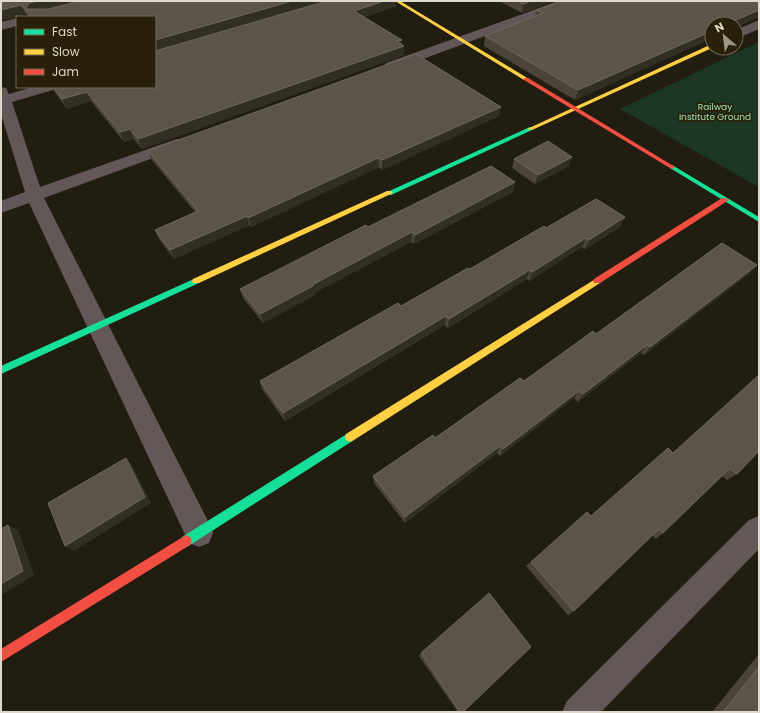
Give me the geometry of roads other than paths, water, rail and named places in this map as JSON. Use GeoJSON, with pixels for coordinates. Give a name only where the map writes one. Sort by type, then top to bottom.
{"type":"FeatureCollection","features":[{"type":"Feature","properties":{"kind":"street"},"geometry":{"type":"LineString","coordinates":[[397,1],[759,220]]}},
{"type":"Feature","properties":{"kind":"street"},"geometry":{"type":"LineString","coordinates":[[380,70],[570,1]]}},
{"type":"Feature","properties":{"kind":"street"},"geometry":{"type":"LineString","coordinates":[[1,26],[16,22]]}},
{"type":"Feature","properties":{"kind":"street"},"geometry":{"type":"LineString","coordinates":[[744,31],[759,24]]}},
{"type":"Feature","properties":{"kind":"street"},"geometry":{"type":"LineString","coordinates":[[1,370],[704,50]]}},
{"type":"Feature","properties":{"kind":"street"},"geometry":{"type":"LineString","coordinates":[[43,88],[2,97],[34,195],[199,533]]}},
{"type":"Feature","properties":{"kind":"street"},"geometry":{"type":"LineString","coordinates":[[1,207],[192,138]]}},
{"type":"Feature","properties":{"kind":"street"},"geometry":{"type":"LineString","coordinates":[[1,656],[199,533],[725,200]]}},
{"type":"Feature","properties":{"kind":"street"},"geometry":{"type":"LineString","coordinates":[[578,712],[759,530]]}},
{"type":"Feature","properties":{"kind":"park label","name":"Railway Institute Ground"},"geometry":{"type":"Point","coordinates":[715,112]}}]}
